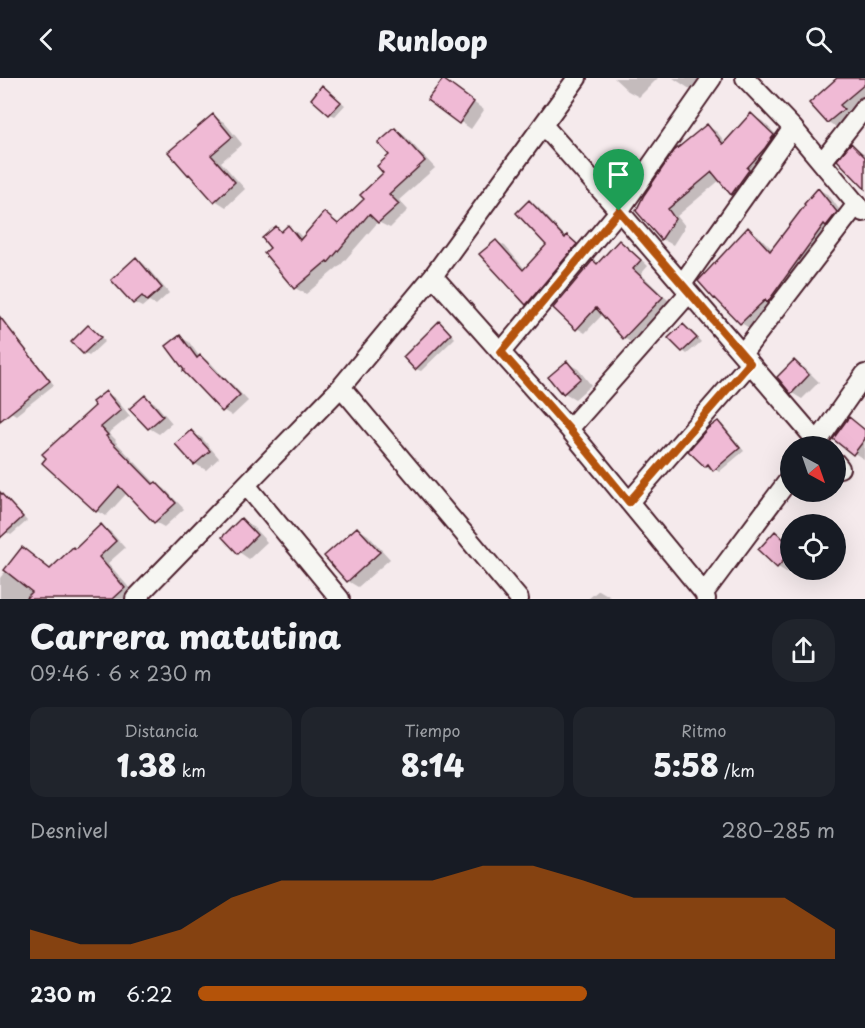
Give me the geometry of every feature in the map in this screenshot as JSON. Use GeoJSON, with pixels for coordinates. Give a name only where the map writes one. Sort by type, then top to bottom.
{"type":"FeatureCollection","features":[{"type":"Feature","properties":{"kind":"street"},"geometry":{"type":"LineString","coordinates":[[135,599],[341,387],[433,276],[577,78]]}},
{"type":"Feature","properties":{"kind":"street"},"geometry":{"type":"LineString","coordinates":[[501,352],[619,211],[712,78]]}},
{"type":"Feature","properties":{"kind":"street"},"geometry":{"type":"LineString","coordinates":[[629,502],[746,358],[861,209],[793,128],[746,78]]}},
{"type":"Feature","properties":{"kind":"street"},"geometry":{"type":"LineString","coordinates":[[822,162],[865,107]]}},
{"type":"Feature","properties":{"kind":"street"},"geometry":{"type":"LineString","coordinates":[[543,125],[746,358],[810,436]]}},
{"type":"Feature","properties":{"kind":"street"},"geometry":{"type":"LineString","coordinates":[[569,429],[686,289],[793,128]]}},
{"type":"Feature","properties":{"kind":"street"},"geometry":{"type":"LineString","coordinates":[[433,276],[569,429],[705,596],[780,492]]}},
{"type":"Feature","properties":{"kind":"street"},"geometry":{"type":"LineString","coordinates":[[825,436],[865,374]]}},
{"type":"Feature","properties":{"kind":"street"},"geometry":{"type":"LineString","coordinates":[[341,387],[519,599]]}},
{"type":"Feature","properties":{"kind":"street"},"geometry":{"type":"LineString","coordinates":[[246,485],[340,599]]}},
{"type":"Feature","properties":{"kind":"building"},"geometry":{"type":"Polygon","coordinates":[[[837,78],[865,78],[865,84],[840,105],[844,109],[827,123],[809,103],[837,78]]]}},
{"type":"Feature","properties":{"kind":"building"},"geometry":{"type":"Polygon","coordinates":[[[443,79],[474,102],[459,124],[427,100],[443,79]]]}},
{"type":"Feature","properties":{"kind":"building"},"geometry":{"type":"Polygon","coordinates":[[[322,85],[341,102],[329,115],[311,99],[322,85]]]}},
{"type":"Feature","properties":{"kind":"building"},"geometry":{"type":"Polygon","coordinates":[[[751,113],[774,135],[765,148],[747,168],[749,170],[731,195],[712,172],[668,209],[675,219],[661,240],[636,211],[644,195],[674,151],[707,124],[723,144],[751,113]]]}},
{"type":"Feature","properties":{"kind":"building"},"geometry":{"type":"Polygon","coordinates":[[[213,114],[232,137],[211,155],[235,182],[214,202],[168,152],[213,114]]]}},
{"type":"Feature","properties":{"kind":"building"},"geometry":{"type":"Polygon","coordinates":[[[395,128],[425,161],[389,194],[399,204],[378,223],[369,214],[328,263],[327,261],[294,289],[264,253],[270,248],[262,238],[276,226],[281,232],[288,225],[300,240],[324,212],[338,224],[364,199],[360,195],[383,173],[377,166],[389,155],[378,143],[395,128]]]}},
{"type":"Feature","properties":{"kind":"building"},"geometry":{"type":"Polygon","coordinates":[[[851,143],[865,157],[865,189],[837,160],[851,143]]]}},
{"type":"Feature","properties":{"kind":"building"},"geometry":{"type":"Polygon","coordinates":[[[818,188],[837,212],[826,226],[824,224],[767,303],[765,300],[740,324],[698,281],[748,227],[770,251],[818,188]]]}},
{"type":"Feature","properties":{"kind":"building"},"geometry":{"type":"Polygon","coordinates":[[[529,200],[565,238],[567,235],[577,244],[526,305],[479,254],[496,240],[523,270],[546,245],[516,213],[529,200]]]}},
{"type":"Feature","properties":{"kind":"building"},"geometry":{"type":"Polygon","coordinates":[[[619,240],[641,260],[633,269],[663,297],[623,339],[596,308],[576,330],[553,308],[593,260],[597,264],[619,240]]]}},
{"type":"Feature","properties":{"kind":"building"},"geometry":{"type":"Polygon","coordinates":[[[136,257],[162,288],[147,301],[142,296],[133,304],[111,280],[136,257]]]}},
{"type":"Feature","properties":{"kind":"building"},"geometry":{"type":"Polygon","coordinates":[[[0,317],[50,381],[0,421],[0,317]]]}},
{"type":"Feature","properties":{"kind":"building"},"geometry":{"type":"Polygon","coordinates":[[[439,321],[451,334],[415,370],[403,357],[439,321]]]}},
{"type":"Feature","properties":{"kind":"building"},"geometry":{"type":"Polygon","coordinates":[[[683,324],[697,338],[682,352],[668,338],[683,324]]]}},
{"type":"Feature","properties":{"kind":"building"},"geometry":{"type":"Polygon","coordinates":[[[88,325],[101,337],[83,354],[71,342],[88,325]]]}},
{"type":"Feature","properties":{"kind":"building"},"geometry":{"type":"Polygon","coordinates":[[[180,335],[197,358],[200,355],[240,395],[222,412],[183,371],[166,346],[180,335]]]}},
{"type":"Feature","properties":{"kind":"building"},"geometry":{"type":"Polygon","coordinates":[[[794,360],[809,375],[791,394],[777,377],[794,360]]]}},
{"type":"Feature","properties":{"kind":"building"},"geometry":{"type":"Polygon","coordinates":[[[567,361],[581,378],[563,394],[548,377],[567,361]]]}},
{"type":"Feature","properties":{"kind":"building"},"geometry":{"type":"Polygon","coordinates":[[[106,391],[121,410],[101,427],[108,435],[106,436],[153,484],[156,482],[176,503],[154,523],[119,486],[96,512],[42,463],[46,458],[42,454],[95,406],[92,402],[106,391]]]}},
{"type":"Feature","properties":{"kind":"building"},"geometry":{"type":"Polygon","coordinates":[[[145,395],[163,416],[148,429],[129,409],[145,395]]]}},
{"type":"Feature","properties":{"kind":"building"},"geometry":{"type":"Polygon","coordinates":[[[849,417],[865,430],[865,439],[853,455],[846,449],[846,436],[835,436],[849,417]]]}},
{"type":"Feature","properties":{"kind":"building"},"geometry":{"type":"Polygon","coordinates":[[[718,421],[740,448],[713,471],[708,464],[705,467],[688,451],[707,429],[718,421]]]}},
{"type":"Feature","properties":{"kind":"building"},"geometry":{"type":"Polygon","coordinates":[[[191,430],[210,451],[194,465],[175,444],[191,430]]]}},
{"type":"Feature","properties":{"kind":"building"},"geometry":{"type":"Polygon","coordinates":[[[0,492],[23,517],[0,538],[0,492]]]}},
{"type":"Feature","properties":{"kind":"building"},"geometry":{"type":"Polygon","coordinates":[[[241,518],[257,535],[238,554],[222,537],[241,518]]]}},
{"type":"Feature","properties":{"kind":"building"},"geometry":{"type":"Polygon","coordinates":[[[101,524],[116,541],[99,557],[125,588],[113,599],[25,599],[32,592],[4,570],[22,547],[50,569],[101,524]]]}},
{"type":"Feature","properties":{"kind":"building"},"geometry":{"type":"Polygon","coordinates":[[[357,527],[380,552],[347,582],[324,556],[357,527]]]}},
{"type":"Feature","properties":{"kind":"building"},"geometry":{"type":"Polygon","coordinates":[[[775,531],[780,536],[780,565],[777,568],[758,550],[775,531]]]}},
{"type":"Feature","properties":{"kind":"route"},"geometry":{"type":"LineString","coordinates":[[619,211],[750,363],[629,502],[501,352],[619,211]]}}]}
